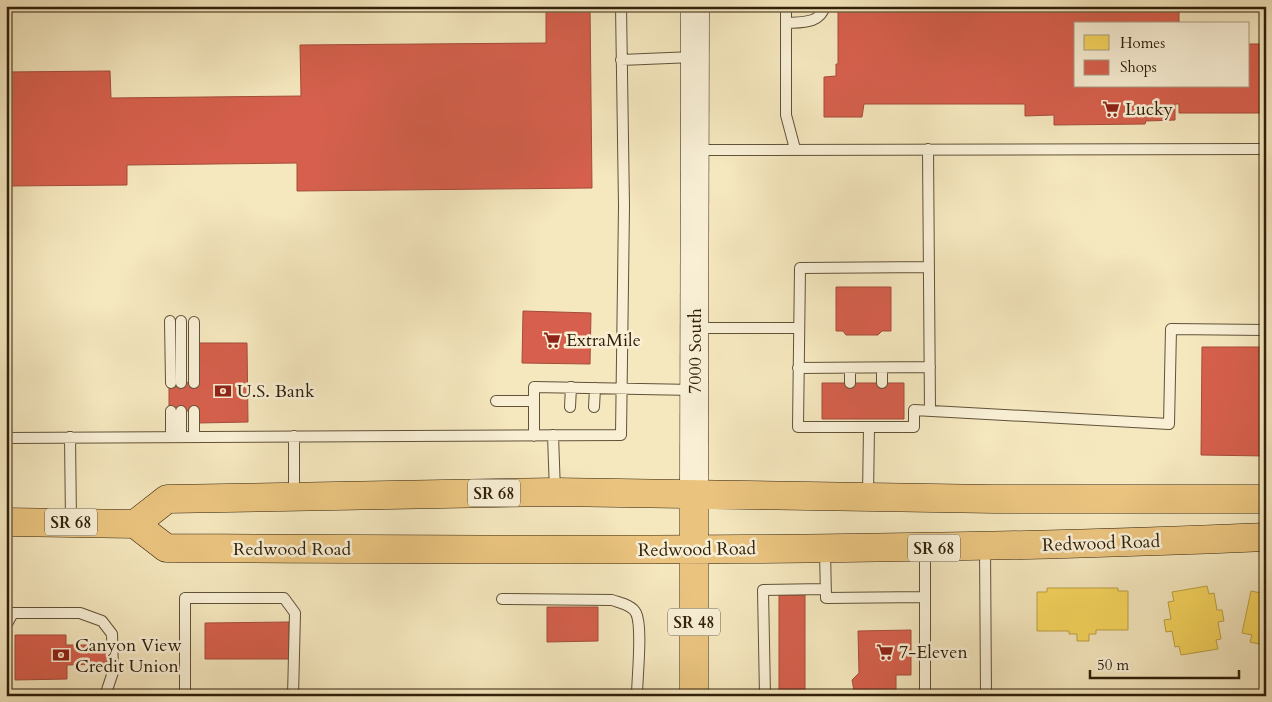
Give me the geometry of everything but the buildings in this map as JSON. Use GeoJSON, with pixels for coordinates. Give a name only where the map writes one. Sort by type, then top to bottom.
{"type":"FeatureCollection","features":[{"type":"Feature","properties":{"kind":"main road","name":"7000 South"},"geometry":{"type":"LineString","coordinates":[[694,696],[695,6]]}},
{"type":"Feature","properties":{"kind":"main road","name":"SR 68"},"geometry":{"type":"LineString","coordinates":[[6,522],[136,524],[167,500],[555,492],[868,497],[1266,499]]}},
{"type":"Feature","properties":{"kind":"main road","name":"Redwood Road"},"geometry":{"type":"LineString","coordinates":[[136,524],[166,548],[925,548],[1266,537]]}},
{"type":"Feature","properties":{"kind":"lane"},"geometry":{"type":"LineString","coordinates":[[6,438],[534,436],[553,435],[569,431],[594,431],[621,435],[624,206],[621,6]]}},
{"type":"Feature","properties":{"kind":"lane"},"geometry":{"type":"LineString","coordinates":[[786,6],[786,115],[795,149]]}},
{"type":"Feature","properties":{"kind":"lane"},"geometry":{"type":"LineString","coordinates":[[786,23],[817,19],[824,12],[826,6]]}},
{"type":"Feature","properties":{"kind":"lane"},"geometry":{"type":"LineString","coordinates":[[622,60],[695,56]]}},
{"type":"Feature","properties":{"kind":"lane"},"geometry":{"type":"LineString","coordinates":[[928,148],[930,410]]}},
{"type":"Feature","properties":{"kind":"lane"},"geometry":{"type":"LineString","coordinates":[[695,150],[928,148],[1266,149]]}},
{"type":"Feature","properties":{"kind":"lane"},"geometry":{"type":"LineString","coordinates":[[928,267],[800,268],[798,427],[850,423],[869,427],[882,423],[914,427],[914,410],[1169,424],[1171,329],[1266,330]]}},
{"type":"Feature","properties":{"kind":"lane"},"geometry":{"type":"LineString","coordinates":[[176,321],[176,383]]}},
{"type":"Feature","properties":{"kind":"lane"},"geometry":{"type":"LineString","coordinates":[[194,322],[194,383]]}},
{"type":"Feature","properties":{"kind":"lane"},"geometry":{"type":"LineString","coordinates":[[695,328],[798,328]]}},
{"type":"Feature","properties":{"kind":"lane"},"geometry":{"type":"LineString","coordinates":[[798,368],[930,367]]}},
{"type":"Feature","properties":{"kind":"lane"},"geometry":{"type":"LineString","coordinates":[[850,368],[850,383]]}},
{"type":"Feature","properties":{"kind":"lane"},"geometry":{"type":"LineString","coordinates":[[882,368],[882,383]]}},
{"type":"Feature","properties":{"kind":"lane"},"geometry":{"type":"LineString","coordinates":[[534,436],[534,387],[695,390]]}},
{"type":"Feature","properties":{"kind":"lane"},"geometry":{"type":"LineString","coordinates":[[570,407],[571,387]]}},
{"type":"Feature","properties":{"kind":"lane"},"geometry":{"type":"LineString","coordinates":[[594,407],[595,388]]}},
{"type":"Feature","properties":{"kind":"lane"},"geometry":{"type":"LineString","coordinates":[[496,401],[534,401]]}},
{"type":"Feature","properties":{"kind":"lane"},"geometry":{"type":"LineString","coordinates":[[176,411],[176,437]]}},
{"type":"Feature","properties":{"kind":"lane"},"geometry":{"type":"LineString","coordinates":[[194,411],[194,437]]}},
{"type":"Feature","properties":{"kind":"lane"},"geometry":{"type":"LineString","coordinates":[[868,497],[869,427]]}},
{"type":"Feature","properties":{"kind":"lane"},"geometry":{"type":"LineString","coordinates":[[553,435],[555,492]]}},
{"type":"Feature","properties":{"kind":"lane"},"geometry":{"type":"LineString","coordinates":[[294,436],[294,498]]}},
{"type":"Feature","properties":{"kind":"lane"},"geometry":{"type":"LineString","coordinates":[[70,437],[71,522]]}},
{"type":"Feature","properties":{"kind":"lane"},"geometry":{"type":"LineString","coordinates":[[985,547],[986,696]]}},
{"type":"Feature","properties":{"kind":"lane"},"geometry":{"type":"LineString","coordinates":[[825,548],[826,598],[925,597]]}},
{"type":"Feature","properties":{"kind":"lane"},"geometry":{"type":"LineString","coordinates":[[925,548],[925,696]]}},
{"type":"Feature","properties":{"kind":"lane"},"geometry":{"type":"LineString","coordinates":[[765,696],[763,590],[826,588]]}},
{"type":"Feature","properties":{"kind":"lane"},"geometry":{"type":"LineString","coordinates":[[185,696],[185,598],[284,598],[295,613],[293,696]]}},
{"type":"Feature","properties":{"kind":"lane"},"geometry":{"type":"LineString","coordinates":[[502,599],[612,600],[626,605],[635,612],[639,625],[637,696]]}},
{"type":"Feature","properties":{"kind":"lane"},"geometry":{"type":"LineString","coordinates":[[6,626],[13,613],[80,613],[102,621],[112,634],[113,672],[106,696]]}},
{"type":"Feature","properties":{"kind":"place","name":"Lucky"},"geometry":{"type":"Point","coordinates":[1111,109]}},
{"type":"Feature","properties":{"kind":"place","name":"ExtraMile"},"geometry":{"type":"Point","coordinates":[552,340]}},
{"type":"Feature","properties":{"kind":"place","name":"U.S. Bank"},"geometry":{"type":"Point","coordinates":[223,391]}},
{"type":"Feature","properties":{"kind":"place","name":"7-Eleven"},"geometry":{"type":"Point","coordinates":[885,652]}},
{"type":"Feature","properties":{"kind":"place","name":"Canyon View Credit Union"},"geometry":{"type":"Point","coordinates":[61,655]}}]}
